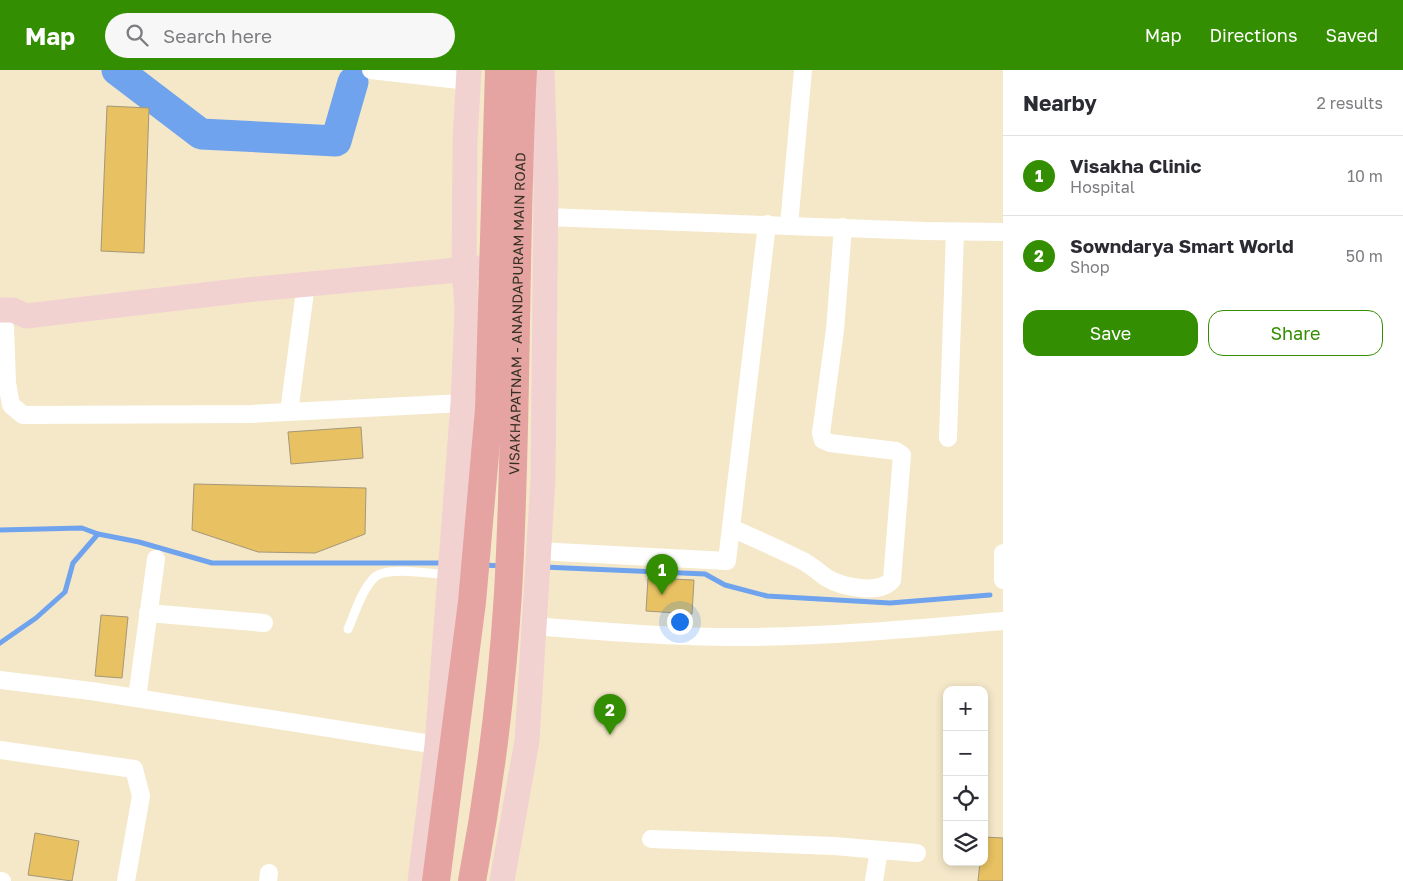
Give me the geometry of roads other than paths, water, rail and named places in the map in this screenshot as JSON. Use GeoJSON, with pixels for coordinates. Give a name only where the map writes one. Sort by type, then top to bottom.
{"type":"FeatureCollection","features":[{"type":"Feature","properties":{"kind":"main road","name":"VISAKHAPATNAM - ANANDAPURAM MAIN ROAD"},"geometry":{"type":"LineString","coordinates":[[436,881],[444,816],[467,568],[489,409],[499,70]]}},
{"type":"Feature","properties":{"kind":"main road","name":"VISAKHAPATNAM - ANANDAPURAM MAIN ROAD"},"geometry":{"type":"LineString","coordinates":[[474,871],[496,726],[509,566],[518,182],[523,70]]}},
{"type":"Feature","properties":{"kind":"street"},"geometry":{"type":"LineString","coordinates":[[371,70],[468,75],[464,141],[464,269],[467,309],[463,403],[467,568],[438,744],[420,881]]}},
{"type":"Feature","properties":{"kind":"street"},"geometry":{"type":"LineString","coordinates":[[502,881],[527,741],[543,479],[546,217],[542,70]]}},
{"type":"Feature","properties":{"kind":"street"},"geometry":{"type":"LineString","coordinates":[[788,225],[803,70]]}},
{"type":"Feature","properties":{"kind":"street"},"geometry":{"type":"LineString","coordinates":[[546,217],[955,232],[1003,232]]}},
{"type":"Feature","properties":{"kind":"street"},"geometry":{"type":"LineString","coordinates":[[538,562],[727,561],[767,224]]}},
{"type":"Feature","properties":{"kind":"street"},"geometry":{"type":"LineString","coordinates":[[731,528],[804,562],[839,583],[877,588],[887,586],[892,580],[902,455],[896,451],[830,443],[823,440],[821,433],[835,330],[844,227]]}},
{"type":"Feature","properties":{"kind":"street"},"geometry":{"type":"LineString","coordinates":[[948,438],[955,232]]}},
{"type":"Feature","properties":{"kind":"street"},"geometry":{"type":"LineString","coordinates":[[463,403],[289,412],[23,415],[11,405],[7,383],[8,320],[306,284],[464,269],[544,265]]}},
{"type":"Feature","properties":{"kind":"street"},"geometry":{"type":"LineString","coordinates":[[289,412],[306,284]]}},
{"type":"Feature","properties":{"kind":"street"},"geometry":{"type":"LineString","coordinates":[[1003,553],[1003,580]]}},
{"type":"Feature","properties":{"kind":"street"},"geometry":{"type":"LineString","coordinates":[[137,698],[156,559]]}},
{"type":"Feature","properties":{"kind":"street"},"geometry":{"type":"LineString","coordinates":[[148,613],[264,623]]}},
{"type":"Feature","properties":{"kind":"street"},"geometry":{"type":"LineString","coordinates":[[534,626],[649,635],[753,637],[877,632],[1003,621]]}},
{"type":"Feature","properties":{"kind":"street"},"geometry":{"type":"LineString","coordinates":[[0,680],[137,698],[438,744]]}},
{"type":"Feature","properties":{"kind":"street"},"geometry":{"type":"LineString","coordinates":[[0,750],[134,769],[141,796],[126,881]]}},
{"type":"Feature","properties":{"kind":"street"},"geometry":{"type":"LineString","coordinates":[[651,839],[834,846],[917,853]]}},
{"type":"Feature","properties":{"kind":"street"},"geometry":{"type":"LineString","coordinates":[[874,881],[879,850]]}},
{"type":"Feature","properties":{"kind":"lane"},"geometry":{"type":"LineString","coordinates":[[348,630],[369,585],[376,576],[395,571],[467,568]]}},
{"type":"Feature","properties":{"kind":"waterway"},"geometry":{"type":"LineString","coordinates":[[117,70],[201,134],[336,141],[353,82]]}},
{"type":"Feature","properties":{"kind":"waterway"},"geometry":{"type":"LineString","coordinates":[[0,530],[82,528],[98,534],[73,563],[65,592],[36,618],[0,643]]}},
{"type":"Feature","properties":{"kind":"waterway"},"geometry":{"type":"LineString","coordinates":[[98,534],[139,542],[212,563],[441,563]]}},
{"type":"Feature","properties":{"kind":"waterway"},"geometry":{"type":"LineString","coordinates":[[483,565],[502,566]]}},
{"type":"Feature","properties":{"kind":"waterway"},"geometry":{"type":"LineString","coordinates":[[543,567],[705,574],[725,585],[767,596],[890,603],[990,595]]}},
{"type":"Feature","properties":{"kind":"place","name":"Visakha Clinic"},"geometry":{"type":"Point","coordinates":[662,595]}},
{"type":"Feature","properties":{"kind":"place","name":"Sowndarya Smart World"},"geometry":{"type":"Point","coordinates":[610,735]}}]}
